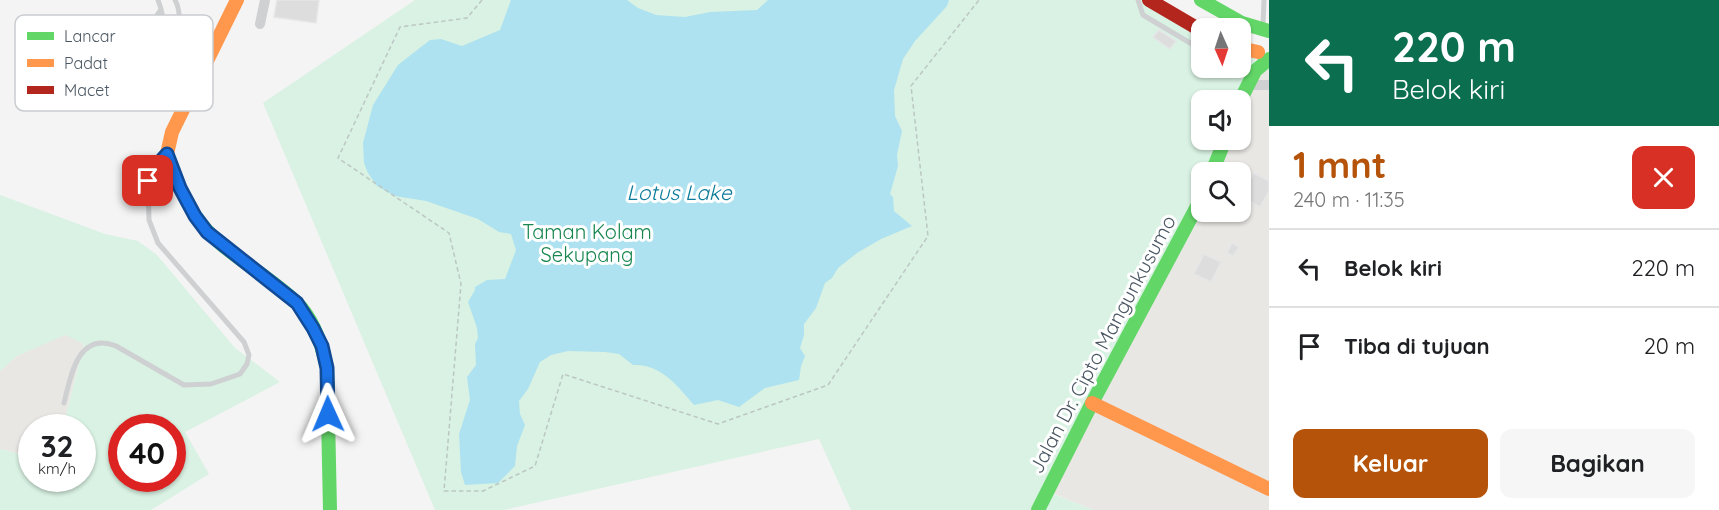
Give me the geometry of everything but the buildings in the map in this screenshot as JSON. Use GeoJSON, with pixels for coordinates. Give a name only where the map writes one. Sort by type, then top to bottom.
{"type":"FeatureCollection","features":[{"type":"Feature","properties":{"kind":"main road"},"geometry":{"type":"LineString","coordinates":[[213,48],[237,0]]}},
{"type":"Feature","properties":{"kind":"main road"},"geometry":{"type":"LineString","coordinates":[[1149,0],[1191,25]]}},
{"type":"Feature","properties":{"kind":"main road"},"geometry":{"type":"LineString","coordinates":[[1201,0],[1242,23],[1266,30],[1265,55],[1245,90]]}},
{"type":"Feature","properties":{"kind":"main road"},"geometry":{"type":"LineString","coordinates":[[182,111],[172,132],[167,154],[180,188],[195,216],[207,232],[297,303],[318,337],[327,368],[330,510]]}},
{"type":"Feature","properties":{"kind":"main road","name":"Jalan Dr. Cipto Mangunkusumo"},"geometry":{"type":"LineString","coordinates":[[1038,510],[1191,218]]}},
{"type":"Feature","properties":{"kind":"main road"},"geometry":{"type":"LineString","coordinates":[[1092,403],[1269,489]]}},
{"type":"Feature","properties":{"kind":"street"},"geometry":{"type":"LineString","coordinates":[[260,24],[265,0]]}},
{"type":"Feature","properties":{"kind":"street"},"geometry":{"type":"LineString","coordinates":[[1247,85],[1269,85]]}},
{"type":"Feature","properties":{"kind":"lane"},"geometry":{"type":"LineString","coordinates":[[158,0],[164,15]]}},
{"type":"Feature","properties":{"kind":"lane"},"geometry":{"type":"LineString","coordinates":[[175,0],[179,15]]}},
{"type":"Feature","properties":{"kind":"lane"},"geometry":{"type":"LineString","coordinates":[[1138,0],[1143,15],[1191,43]]}},
{"type":"Feature","properties":{"kind":"lane"},"geometry":{"type":"LineString","coordinates":[[1264,0],[1266,30]]}},
{"type":"Feature","properties":{"kind":"lane"},"geometry":{"type":"LineString","coordinates":[[157,15],[161,9]]}},
{"type":"Feature","properties":{"kind":"lane"},"geometry":{"type":"LineString","coordinates":[[1251,70],[1255,71]]}},
{"type":"Feature","properties":{"kind":"lane"},"geometry":{"type":"LineString","coordinates":[[64,403],[73,368],[86,348],[94,343],[104,341],[116,346],[184,385],[211,384],[232,378],[240,374],[247,364],[249,355],[244,342],[158,243],[149,220],[146,194],[148,181],[151,172],[167,154]]}},
{"type":"Feature","properties":{"kind":"path"},"geometry":{"type":"LineString","coordinates":[[482,0],[467,18],[400,27],[338,158],[449,233],[461,284],[444,491],[483,491],[535,466],[563,374],[718,424],[828,385],[928,236],[911,86],[979,0]]}},
{"type":"Feature","properties":{"kind":"shaded area"},"geometry":{"type":"Polygon","coordinates":[[[1269,53],[1269,510],[1093,510],[1050,492],[1197,222],[1251,222],[1251,162],[1216,162],[1221,150],[1251,150],[1251,90],[1247,90],[1269,53]]]}},
{"type":"Feature","properties":{"kind":"shaded area"},"geometry":{"type":"Polygon","coordinates":[[[65,334],[84,343],[66,414],[18,414],[18,454],[0,449],[0,371],[17,356],[65,334]]]}},
{"type":"Feature","properties":{"kind":"green space","name":"Taman Kolam Sekupang"},"geometry":{"type":"Polygon","coordinates":[[[415,0],[1149,0],[1191,25],[1191,78],[1248,78],[1244,90],[1191,90],[1191,150],[1221,150],[1216,162],[1191,162],[1191,217],[1051,493],[1093,510],[851,510],[819,439],[504,510],[435,510],[263,103],[415,0]]]}},
{"type":"Feature","properties":{"kind":"green space","name":"Taman Kolam Sekupang"},"geometry":{"type":"Polygon","coordinates":[[[1251,50],[1258,52],[1251,71],[1251,50]]]}},
{"type":"Feature","properties":{"kind":"green space"},"geometry":{"type":"Polygon","coordinates":[[[0,195],[105,234],[138,241],[157,255],[235,348],[280,382],[186,431],[186,414],[108,414],[108,492],[180,492],[151,510],[0,510],[0,449],[18,454],[18,492],[96,492],[96,414],[66,414],[84,344],[65,335],[17,356],[0,371],[0,195]]]}},
{"type":"Feature","properties":{"kind":"green space"},"geometry":{"type":"Polygon","coordinates":[[[186,434],[209,474],[186,488],[186,434]]]}},
{"type":"Feature","properties":{"kind":"water","name":"Lotus Lake"},"geometry":{"type":"Polygon","coordinates":[[[511,0],[627,0],[638,8],[656,15],[685,17],[710,12],[757,10],[768,0],[949,0],[947,6],[915,41],[903,59],[894,90],[895,116],[902,131],[897,155],[898,166],[890,194],[893,197],[894,211],[912,226],[881,239],[857,253],[838,268],[832,278],[825,283],[816,308],[804,324],[804,335],[800,348],[805,356],[799,380],[765,388],[739,407],[718,400],[694,405],[668,377],[652,368],[633,365],[619,354],[568,351],[551,355],[540,362],[528,389],[519,401],[520,414],[525,425],[517,446],[515,466],[498,483],[465,485],[461,472],[459,434],[470,400],[467,377],[476,365],[475,344],[478,338],[468,302],[475,287],[487,280],[505,279],[516,250],[511,234],[499,232],[478,219],[426,201],[395,196],[377,186],[364,163],[363,143],[373,105],[398,65],[430,40],[441,39],[462,46],[500,30],[511,0]]]}},
{"type":"Feature","properties":{"kind":"traffic: fast"},"geometry":{"type":"LineString","coordinates":[[1201,0],[1242,23],[1269,31]]}},
{"type":"Feature","properties":{"kind":"traffic: fast"},"geometry":{"type":"LineString","coordinates":[[1246,90],[1255,71],[1269,59]]}},
{"type":"Feature","properties":{"kind":"traffic: fast"},"geometry":{"type":"LineString","coordinates":[[1216,162],[1221,150]]}},
{"type":"Feature","properties":{"kind":"traffic: fast"},"geometry":{"type":"LineString","coordinates":[[194,214],[216,239],[296,302],[316,332],[327,368],[330,510]]}},
{"type":"Feature","properties":{"kind":"traffic: fast"},"geometry":{"type":"LineString","coordinates":[[1038,510],[1191,218]]}},
{"type":"Feature","properties":{"kind":"traffic: slow"},"geometry":{"type":"LineString","coordinates":[[213,49],[237,0]]}},
{"type":"Feature","properties":{"kind":"traffic: slow"},"geometry":{"type":"LineString","coordinates":[[1251,50],[1258,52]]}},
{"type":"Feature","properties":{"kind":"traffic: slow"},"geometry":{"type":"LineString","coordinates":[[182,111],[172,132],[167,154],[180,188],[194,214]]}},
{"type":"Feature","properties":{"kind":"traffic: slow"},"geometry":{"type":"LineString","coordinates":[[1092,403],[1269,489]]}},
{"type":"Feature","properties":{"kind":"traffic: jam"},"geometry":{"type":"LineString","coordinates":[[1149,0],[1191,25]]}},
{"type":"Feature","properties":{"kind":"route"},"geometry":{"type":"LineString","coordinates":[[148,181],[151,172],[167,154],[180,188],[195,216],[207,232],[297,303],[322,346],[327,368],[328,414]]}}]}
